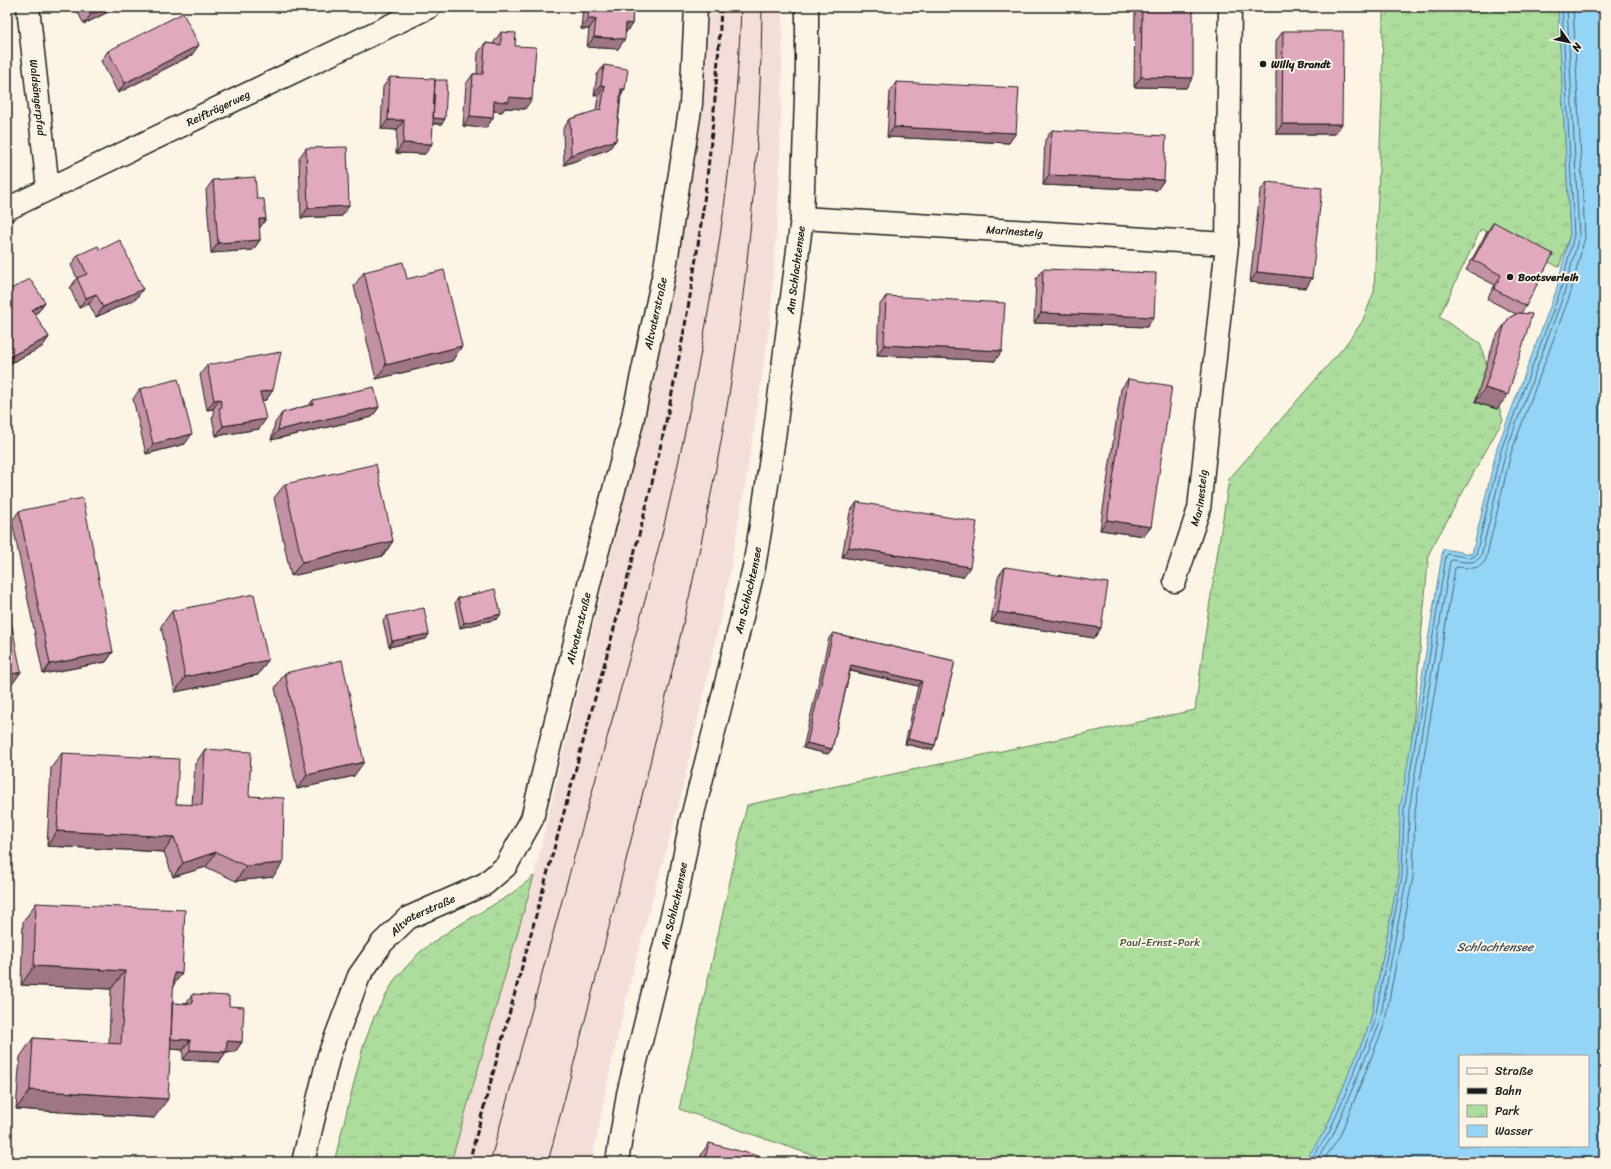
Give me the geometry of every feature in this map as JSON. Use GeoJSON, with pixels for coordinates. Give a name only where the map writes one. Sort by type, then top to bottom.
{"type":"FeatureCollection","features":[{"type":"Feature","properties":{"kind":"street","name":"Waldsängerpfad"},"geometry":{"type":"LineString","coordinates":[[28,7],[48,188]]}},
{"type":"Feature","properties":{"kind":"street","name":"Reifträgerweg"},"geometry":{"type":"LineString","coordinates":[[7,209],[48,188],[429,7]]}},
{"type":"Feature","properties":{"kind":"street","name":"Altvaterstraße"},"geometry":{"type":"LineString","coordinates":[[303,1162],[329,1055],[359,976],[382,943],[408,918],[485,884],[506,866],[532,819],[590,580],[631,426],[665,268],[691,104],[696,7]]}},
{"type":"Feature","properties":{"kind":"street","name":"Am Schlachtensee"},"geometry":{"type":"LineString","coordinates":[[617,1162],[628,1094],[677,895],[691,821],[754,567],[773,449],[802,218],[807,74],[807,7]]}},
{"type":"Feature","properties":{"kind":"street","name":"Marinesteig"},"geometry":{"type":"LineString","coordinates":[[1175,581],[1199,509],[1227,244],[1230,7]]}},
{"type":"Feature","properties":{"kind":"street","name":"Marinesteig"},"geometry":{"type":"LineString","coordinates":[[802,218],[1227,244]]}},
{"type":"Feature","properties":{"kind":"shaded area"},"geometry":{"type":"Polygon","coordinates":[[[709,7],[783,7],[778,208],[770,322],[748,469],[726,593],[681,796],[634,966],[607,1084],[592,1162],[451,1162],[534,876],[604,581],[652,389],[677,268],[704,103],[709,7]]]}},
{"type":"Feature","properties":{"kind":"green space","name":"Paul-Ernst-Park"},"geometry":{"type":"Polygon","coordinates":[[[1383,7],[1558,7],[1570,234],[1559,267],[1481,229],[1439,317],[1480,343],[1503,420],[1429,553],[1399,875],[1370,1023],[1325,1131],[1304,1162],[832,1162],[679,1109],[747,805],[1195,710],[1229,479],[1343,348],[1362,322],[1374,292],[1382,96],[1383,7]]]}},
{"type":"Feature","properties":{"kind":"green space"},"geometry":{"type":"Polygon","coordinates":[[[534,876],[451,1162],[334,1162],[363,1047],[374,1017],[395,979],[420,952],[449,931],[510,895],[534,876]]]}},
{"type":"Feature","properties":{"kind":"water","name":"Schlachtensee"},"geometry":{"type":"Polygon","coordinates":[[[1558,7],[1604,7],[1604,1162],[1304,1162],[1325,1131],[1370,1023],[1399,875],[1400,810],[1443,549],[1472,554],[1497,448],[1556,291],[1570,234],[1558,7]]]}},
{"type":"Feature","properties":{"kind":"building"},"geometry":{"type":"Polygon","coordinates":[[[87,7],[105,7],[91,14],[87,7]]]}},
{"type":"Feature","properties":{"kind":"building"},"geometry":{"type":"Polygon","coordinates":[[[589,7],[633,7],[632,24],[626,23],[625,39],[594,37],[596,19],[588,19],[589,7]]]}},
{"type":"Feature","properties":{"kind":"building"},"geometry":{"type":"Polygon","coordinates":[[[1142,7],[1193,7],[1193,78],[1141,77],[1142,7]]]}},
{"type":"Feature","properties":{"kind":"building"},"geometry":{"type":"Polygon","coordinates":[[[183,13],[199,45],[125,83],[108,51],[183,13]]]}},
{"type":"Feature","properties":{"kind":"building"},"geometry":{"type":"Polygon","coordinates":[[[1283,31],[1343,31],[1342,124],[1282,124],[1283,31]]]}},
{"type":"Feature","properties":{"kind":"building"},"geometry":{"type":"Polygon","coordinates":[[[501,32],[516,33],[515,46],[536,47],[532,99],[509,97],[509,102],[494,101],[493,118],[470,116],[473,74],[483,74],[485,43],[501,45],[501,32]]]}},
{"type":"Feature","properties":{"kind":"building"},"geometry":{"type":"Polygon","coordinates":[[[604,65],[628,69],[625,89],[621,89],[616,140],[571,155],[570,119],[601,109],[605,86],[601,85],[604,65]]]}},
{"type":"Feature","properties":{"kind":"building"},"geometry":{"type":"Polygon","coordinates":[[[390,77],[435,79],[432,144],[403,143],[404,120],[388,120],[390,77]]]}},
{"type":"Feature","properties":{"kind":"building"},"geometry":{"type":"Polygon","coordinates":[[[435,80],[447,80],[445,119],[433,118],[435,80]]]}},
{"type":"Feature","properties":{"kind":"building"},"geometry":{"type":"Polygon","coordinates":[[[896,82],[1019,88],[1016,133],[894,127],[896,82]]]}},
{"type":"Feature","properties":{"kind":"building"},"geometry":{"type":"Polygon","coordinates":[[[1052,130],[1166,136],[1164,180],[1049,175],[1052,130]]]}},
{"type":"Feature","properties":{"kind":"building"},"geometry":{"type":"Polygon","coordinates":[[[347,147],[349,206],[308,208],[306,148],[347,147]]]}},
{"type":"Feature","properties":{"kind":"building"},"geometry":{"type":"Polygon","coordinates":[[[255,177],[257,199],[264,199],[266,219],[259,219],[260,240],[218,243],[213,180],[255,177]]]}},
{"type":"Feature","properties":{"kind":"building"},"geometry":{"type":"Polygon","coordinates":[[[1267,182],[1322,188],[1312,278],[1257,272],[1267,182]]]}},
{"type":"Feature","properties":{"kind":"building","name":"Bootsverleih"},"geometry":{"type":"Polygon","coordinates":[[[1494,222],[1553,254],[1526,306],[1494,289],[1501,275],[1473,260],[1494,222]]]}},
{"type":"Feature","properties":{"kind":"building"},"geometry":{"type":"Polygon","coordinates":[[[120,240],[143,289],[103,307],[96,294],[86,298],[77,278],[87,274],[78,255],[98,246],[100,250],[120,240]]]}},
{"type":"Feature","properties":{"kind":"building"},"geometry":{"type":"Polygon","coordinates":[[[403,262],[407,279],[444,270],[462,346],[386,365],[364,272],[403,262]]]}},
{"type":"Feature","properties":{"kind":"building"},"geometry":{"type":"Polygon","coordinates":[[[1043,269],[1156,273],[1154,317],[1041,313],[1043,269]]]}},
{"type":"Feature","properties":{"kind":"building"},"geometry":{"type":"Polygon","coordinates":[[[30,279],[45,302],[32,310],[49,337],[7,358],[7,334],[11,331],[7,326],[7,291],[30,279]]]}},
{"type":"Feature","properties":{"kind":"building"},"geometry":{"type":"Polygon","coordinates":[[[886,296],[1005,303],[1002,351],[884,345],[886,296]]]}},
{"type":"Feature","properties":{"kind":"building"},"geometry":{"type":"Polygon","coordinates":[[[1518,313],[1532,314],[1508,395],[1485,388],[1505,324],[1509,318],[1518,313]]]}},
{"type":"Feature","properties":{"kind":"building"},"geometry":{"type":"Polygon","coordinates":[[[281,352],[273,390],[260,392],[266,419],[223,426],[219,408],[222,407],[220,399],[214,400],[207,365],[281,352]]]}},
{"type":"Feature","properties":{"kind":"building"},"geometry":{"type":"Polygon","coordinates":[[[178,379],[192,434],[153,444],[140,389],[178,379]]]}},
{"type":"Feature","properties":{"kind":"building"},"geometry":{"type":"Polygon","coordinates":[[[1128,379],[1172,386],[1151,527],[1107,520],[1128,379]]]}},
{"type":"Feature","properties":{"kind":"building"},"geometry":{"type":"Polygon","coordinates":[[[374,387],[379,407],[278,430],[282,413],[313,404],[313,400],[374,387]]]}},
{"type":"Feature","properties":{"kind":"building"},"geometry":{"type":"Polygon","coordinates":[[[376,464],[393,541],[302,562],[285,484],[376,464]]]}},
{"type":"Feature","properties":{"kind":"building"},"geometry":{"type":"Polygon","coordinates":[[[83,498],[113,652],[50,664],[19,511],[83,498]]]}},
{"type":"Feature","properties":{"kind":"building"},"geometry":{"type":"Polygon","coordinates":[[[857,502],[977,522],[970,567],[849,547],[857,502]]]}},
{"type":"Feature","properties":{"kind":"building"},"geometry":{"type":"Polygon","coordinates":[[[1005,567],[1108,583],[1101,628],[998,612],[1005,567]]]}},
{"type":"Feature","properties":{"kind":"building"},"geometry":{"type":"Polygon","coordinates":[[[495,589],[501,614],[464,623],[458,598],[495,589]]]}},
{"type":"Feature","properties":{"kind":"building"},"geometry":{"type":"Polygon","coordinates":[[[254,594],[268,660],[185,677],[172,611],[254,594]]]}},
{"type":"Feature","properties":{"kind":"building"},"geometry":{"type":"Polygon","coordinates":[[[424,608],[429,634],[392,641],[387,616],[424,608]]]}},
{"type":"Feature","properties":{"kind":"building"},"geometry":{"type":"Polygon","coordinates":[[[7,616],[10,616],[21,672],[7,675],[7,616]]]}},
{"type":"Feature","properties":{"kind":"building"},"geometry":{"type":"Polygon","coordinates":[[[833,633],[955,661],[935,745],[908,739],[922,681],[851,665],[832,749],[807,743],[833,633]]]}},
{"type":"Feature","properties":{"kind":"building"},"geometry":{"type":"Polygon","coordinates":[[[342,660],[364,762],[307,775],[285,673],[342,660]]]}},
{"type":"Feature","properties":{"kind":"building"},"geometry":{"type":"Polygon","coordinates":[[[205,749],[251,752],[249,796],[284,798],[283,863],[246,866],[216,852],[183,863],[174,837],[57,831],[62,753],[179,759],[176,804],[202,805],[205,749]]]}},
{"type":"Feature","properties":{"kind":"building"},"geometry":{"type":"Polygon","coordinates":[[[36,903],[185,910],[182,973],[174,973],[168,1099],[30,1090],[33,1038],[121,1044],[125,971],[34,966],[36,903]]]}},
{"type":"Feature","properties":{"kind":"building"},"geometry":{"type":"Polygon","coordinates":[[[193,994],[229,996],[229,1006],[244,1007],[242,1042],[227,1041],[226,1052],[190,1050],[190,1040],[171,1039],[172,1003],[192,1004],[193,994]]]}},
{"type":"Feature","properties":{"kind":"building"},"geometry":{"type":"Polygon","coordinates":[[[709,1143],[762,1157],[761,1162],[704,1162],[709,1143]]]}},
{"type":"Feature","properties":{"kind":"tram line"},"geometry":{"type":"LineString","coordinates":[[490,1162],[640,620],[660,542],[690,410],[703,343],[724,209],[738,74],[741,7]]}},
{"type":"Feature","properties":{"kind":"tram line"},"geometry":{"type":"LineString","coordinates":[[548,1162],[619,890],[659,726],[692,585],[721,444],[736,349],[747,264],[758,136],[762,7]]}},
{"type":"Feature","properties":{"kind":"railway"},"geometry":{"type":"LineString","coordinates":[[469,1162],[631,566],[669,410],[690,295],[707,180],[718,65],[721,7]]}},
{"type":"Feature","properties":{"kind":"place","name":"Willy Brandt"},"geometry":{"type":"Point","coordinates":[1263,64]}},
{"type":"Feature","properties":{"kind":"place","name":"Bootsverleih"},"geometry":{"type":"Point","coordinates":[1510,277]}}]}
